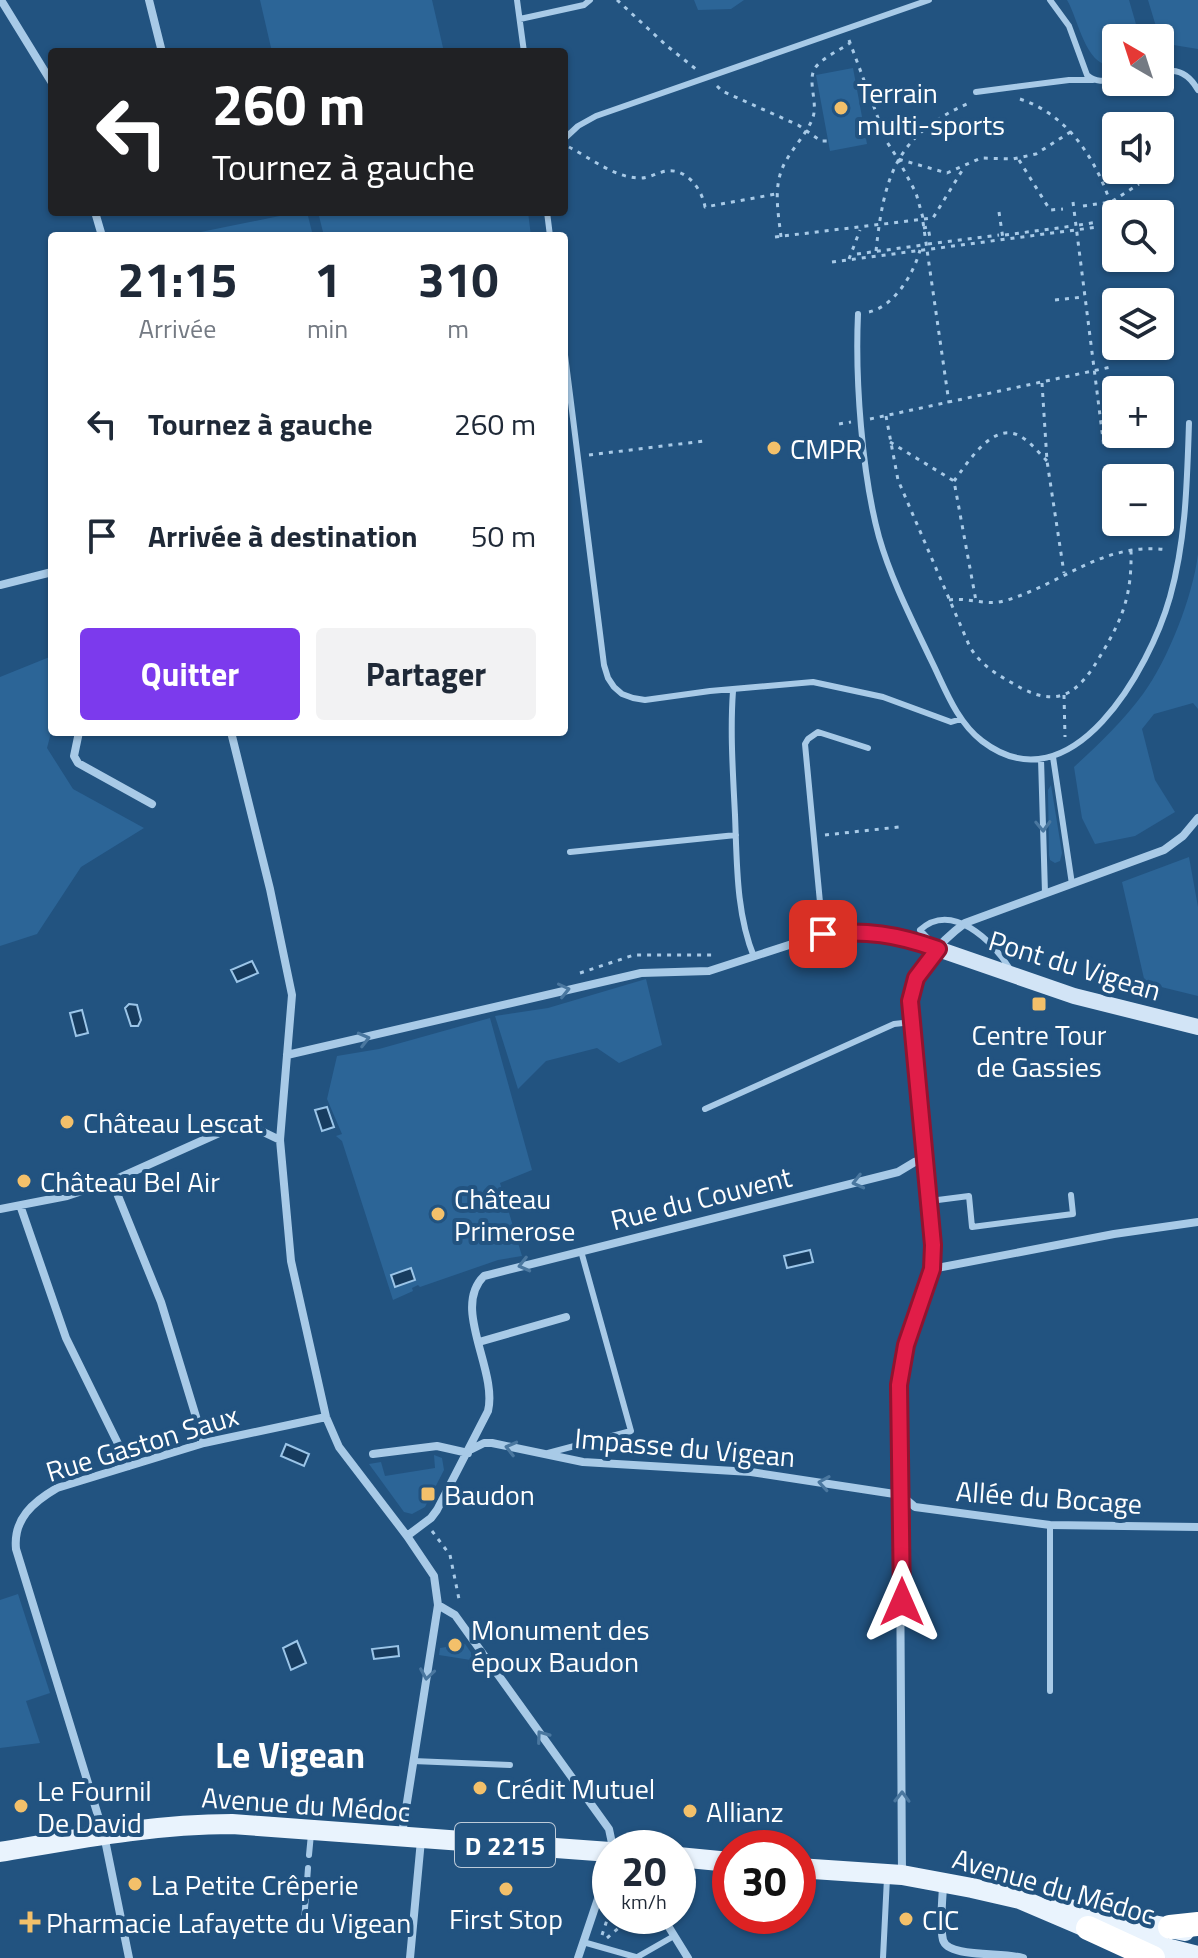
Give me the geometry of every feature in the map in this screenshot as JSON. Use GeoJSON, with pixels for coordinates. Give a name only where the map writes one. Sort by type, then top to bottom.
{"type":"FeatureCollection","features":[{"type":"Feature","properties":{"kind":"highway"},"geometry":{"type":"LineString","coordinates":[[1170,1927],[1198,1924]]}},
{"type":"Feature","properties":{"kind":"highway"},"geometry":{"type":"LineString","coordinates":[[1088,1928],[1153,1958]]}},
{"type":"Feature","properties":{"kind":"main road","name":"Avenue du Médoc"},"geometry":{"type":"LineString","coordinates":[[0,1852],[104,1835],[187,1825],[232,1824],[411,1839],[592,1849]]}},
{"type":"Feature","properties":{"kind":"main road","name":"Avenue du Médoc"},"geometry":{"type":"LineString","coordinates":[[816,1869],[894,1874],[1020,1899],[1088,1928],[1198,1956]]}},
{"type":"Feature","properties":{"kind":"main road"},"geometry":{"type":"LineString","coordinates":[[1020,1899],[1198,1934]]}},
{"type":"Feature","properties":{"kind":"street"},"geometry":{"type":"LineString","coordinates":[[1,0],[48,76]]}},
{"type":"Feature","properties":{"kind":"street"},"geometry":{"type":"LineString","coordinates":[[149,0],[161,48]]}},
{"type":"Feature","properties":{"kind":"street"},"geometry":{"type":"LineString","coordinates":[[0,585],[48,573]]}},
{"type":"Feature","properties":{"kind":"street"},"geometry":{"type":"LineString","coordinates":[[78,736],[74,756],[78,763],[152,804]]}},
{"type":"Feature","properties":{"kind":"street"},"geometry":{"type":"LineString","coordinates":[[232,736],[270,889],[292,995],[280,1140],[291,1261],[326,1417],[339,1447],[434,1576],[438,1605],[413,1761],[410,1958]]}},
{"type":"Feature","properties":{"kind":"street"},"geometry":{"type":"LineString","coordinates":[[894,1874],[901,1495],[899,1385],[906,1345],[932,1269],[933,1245],[911,989],[945,939],[965,923],[1164,850],[1183,836],[1198,818]]}},
{"type":"Feature","properties":{"kind":"street"},"geometry":{"type":"LineString","coordinates":[[287,1055],[641,973],[709,971],[823,934],[896,935],[938,949]]}},
{"type":"Feature","properties":{"kind":"street","name":"Pont du Vigean"},"geometry":{"type":"LineString","coordinates":[[938,949],[1074,996],[1198,1027]]}},
{"type":"Feature","properties":{"kind":"street"},"geometry":{"type":"LineString","coordinates":[[0,1209],[67,1196],[112,1181],[237,1125],[251,1126],[280,1140]]}},
{"type":"Feature","properties":{"kind":"street","name":"Rue du Couvent"},"geometry":{"type":"LineString","coordinates":[[407,1536],[437,1510],[490,1404],[471,1297],[477,1282],[484,1276],[898,1172],[918,1160],[924,1148]]}},
{"type":"Feature","properties":{"kind":"street"},"geometry":{"type":"LineString","coordinates":[[112,1181],[151,1281],[204,1443]]}},
{"type":"Feature","properties":{"kind":"street"},"geometry":{"type":"LineString","coordinates":[[20,1205],[66,1338],[129,1466]]}},
{"type":"Feature","properties":{"kind":"street"},"geometry":{"type":"LineString","coordinates":[[932,1269],[1114,1234],[1198,1222]]}},
{"type":"Feature","properties":{"kind":"street"},"geometry":{"type":"LineString","coordinates":[[479,1342],[566,1317]]}},
{"type":"Feature","properties":{"kind":"street","name":"Rue Gaston Saux"},"geometry":{"type":"LineString","coordinates":[[129,1958],[104,1835],[15,1538],[19,1523],[39,1498],[57,1488],[204,1443],[326,1417]]}},
{"type":"Feature","properties":{"kind":"street","name":"Impasse du Vigean"},"geometry":{"type":"LineString","coordinates":[[373,1454],[437,1446],[468,1453],[475,1446],[492,1443],[583,1462],[751,1472],[901,1495]]}},
{"type":"Feature","properties":{"kind":"street","name":"Allée du Bocage"},"geometry":{"type":"LineString","coordinates":[[901,1495],[915,1507],[1050,1525],[1198,1527]]}},
{"type":"Feature","properties":{"kind":"street"},"geometry":{"type":"LineString","coordinates":[[438,1605],[455,1615],[609,1830]]}},
{"type":"Feature","properties":{"kind":"street"},"geometry":{"type":"LineString","coordinates":[[943,1882],[942,1934],[948,1951],[959,1955],[1010,1954],[1023,1958]]}},
{"type":"Feature","properties":{"kind":"street"},"geometry":{"type":"LineString","coordinates":[[578,1958],[592,1916]]}},
{"type":"Feature","properties":{"kind":"street"},"geometry":{"type":"LineString","coordinates":[[674,1936],[688,1958]]}},
{"type":"Feature","properties":{"kind":"lane"},"geometry":{"type":"LineString","coordinates":[[517,0],[524,48]]}},
{"type":"Feature","properties":{"kind":"lane"},"geometry":{"type":"LineString","coordinates":[[520,19],[584,5],[590,0]]}},
{"type":"Feature","properties":{"kind":"lane"},"geometry":{"type":"LineString","coordinates":[[568,137],[578,126],[596,116],[929,0]]}},
{"type":"Feature","properties":{"kind":"lane"},"geometry":{"type":"LineString","coordinates":[[1050,0],[1065,17],[1082,67],[1093,80]]}},
{"type":"Feature","properties":{"kind":"lane"},"geometry":{"type":"LineString","coordinates":[[1174,70],[1185,74],[1198,90]]}},
{"type":"Feature","properties":{"kind":"lane"},"geometry":{"type":"LineString","coordinates":[[976,96],[1069,80],[1102,80]]}},
{"type":"Feature","properties":{"kind":"lane"},"geometry":{"type":"LineString","coordinates":[[858,314],[861,420],[870,501],[880,539],[907,609],[961,719],[984,742],[1022,759],[1041,759],[1066,752],[1091,734],[1132,681],[1170,597],[1180,552],[1187,508],[1189,423]]}},
{"type":"Feature","properties":{"kind":"lane"},"geometry":{"type":"LineString","coordinates":[[568,378],[608,678],[622,694],[645,700],[813,682],[883,697],[951,722],[961,719]]}},
{"type":"Feature","properties":{"kind":"lane"},"geometry":{"type":"LineString","coordinates":[[733,691],[731,723],[743,930],[754,957]]}},
{"type":"Feature","properties":{"kind":"lane"},"geometry":{"type":"LineString","coordinates":[[823,934],[805,744],[813,734],[825,733],[868,748]]}},
{"type":"Feature","properties":{"kind":"lane"},"geometry":{"type":"LineString","coordinates":[[1053,757],[1072,884]]}},
{"type":"Feature","properties":{"kind":"lane"},"geometry":{"type":"LineString","coordinates":[[1041,759],[1045,893]]}},
{"type":"Feature","properties":{"kind":"lane"},"geometry":{"type":"LineString","coordinates":[[570,852],[736,835]]}},
{"type":"Feature","properties":{"kind":"lane"},"geometry":{"type":"LineString","coordinates":[[938,949],[920,930],[929,922],[945,920],[965,923],[1003,957],[1014,975]]}},
{"type":"Feature","properties":{"kind":"lane"},"geometry":{"type":"LineString","coordinates":[[705,1109],[894,1024],[912,1022]]}},
{"type":"Feature","properties":{"kind":"lane"},"geometry":{"type":"LineString","coordinates":[[930,1201],[969,1196],[972,1227],[1073,1214],[1071,1195]]}},
{"type":"Feature","properties":{"kind":"lane"},"geometry":{"type":"LineString","coordinates":[[541,1455],[631,1431],[581,1251]]}},
{"type":"Feature","properties":{"kind":"lane"},"geometry":{"type":"LineString","coordinates":[[1050,1525],[1050,1691]]}},
{"type":"Feature","properties":{"kind":"lane"},"geometry":{"type":"LineString","coordinates":[[413,1761],[510,1765]]}},
{"type":"Feature","properties":{"kind":"lane"},"geometry":{"type":"LineString","coordinates":[[309,1855],[311,1831]]}},
{"type":"Feature","properties":{"kind":"lane"},"geometry":{"type":"LineString","coordinates":[[304,1922],[308,1868]]}},
{"type":"Feature","properties":{"kind":"lane"},"geometry":{"type":"LineString","coordinates":[[883,1958],[894,1874]]}},
{"type":"Feature","properties":{"kind":"lane"},"geometry":{"type":"LineString","coordinates":[[583,1942],[639,1957],[674,1936]]}},
{"type":"Feature","properties":{"kind":"path"},"geometry":{"type":"LineString","coordinates":[[617,0],[667,46],[710,76],[722,91],[770,111],[821,141],[828,141]]}},
{"type":"Feature","properties":{"kind":"path"},"geometry":{"type":"LineString","coordinates":[[845,29],[887,142],[916,193],[927,245],[949,403]]}},
{"type":"Feature","properties":{"kind":"path"},"geometry":{"type":"LineString","coordinates":[[781,237],[776,194],[785,161],[807,130],[816,105],[813,83],[815,68],[850,43]]}},
{"type":"Feature","properties":{"kind":"path"},"geometry":{"type":"LineString","coordinates":[[876,251],[888,185],[898,159],[927,124],[976,96]]}},
{"type":"Feature","properties":{"kind":"path"},"geometry":{"type":"LineString","coordinates":[[1013,98],[1022,99],[1053,115],[1072,131],[1110,200]]}},
{"type":"Feature","properties":{"kind":"path"},"geometry":{"type":"LineString","coordinates":[[898,159],[947,173],[981,158],[1018,158],[1036,154],[1072,131]]}},
{"type":"Feature","properties":{"kind":"path"},"geometry":{"type":"LineString","coordinates":[[568,143],[628,176],[640,179],[664,170],[687,176],[703,195],[705,207],[776,194]]}},
{"type":"Feature","properties":{"kind":"path"},"geometry":{"type":"LineString","coordinates":[[1018,158],[1050,210],[1063,209]]}},
{"type":"Feature","properties":{"kind":"path"},"geometry":{"type":"LineString","coordinates":[[775,237],[879,224],[923,223],[933,218],[964,167]]}},
{"type":"Feature","properties":{"kind":"path"},"geometry":{"type":"LineString","coordinates":[[1114,200],[1139,184]]}},
{"type":"Feature","properties":{"kind":"path"},"geometry":{"type":"LineString","coordinates":[[1073,202],[1102,432]]}},
{"type":"Feature","properties":{"kind":"path"},"geometry":{"type":"LineString","coordinates":[[1083,206],[1102,203]]}},
{"type":"Feature","properties":{"kind":"path"},"geometry":{"type":"LineString","coordinates":[[999,212],[1002,236]]}},
{"type":"Feature","properties":{"kind":"path"},"geometry":{"type":"LineString","coordinates":[[858,314],[875,311],[907,280],[927,245],[928,227],[923,223]]}},
{"type":"Feature","properties":{"kind":"path"},"geometry":{"type":"LineString","coordinates":[[857,254],[1098,224]]}},
{"type":"Feature","properties":{"kind":"path"},"geometry":{"type":"LineString","coordinates":[[849,259],[860,230]]}},
{"type":"Feature","properties":{"kind":"path"},"geometry":{"type":"LineString","coordinates":[[832,262],[927,245]]}},
{"type":"Feature","properties":{"kind":"path"},"geometry":{"type":"LineString","coordinates":[[1055,300],[1084,297]]}},
{"type":"Feature","properties":{"kind":"path"},"geometry":{"type":"LineString","coordinates":[[839,424],[1111,367]]}},
{"type":"Feature","properties":{"kind":"path"},"geometry":{"type":"LineString","coordinates":[[1042,383],[1047,461],[1064,574]]}},
{"type":"Feature","properties":{"kind":"path"},"geometry":{"type":"LineString","coordinates":[[886,416],[898,480],[969,645],[982,663],[1028,693],[1064,695],[1080,687],[1122,616],[1131,585],[1131,549]]}},
{"type":"Feature","properties":{"kind":"path"},"geometry":{"type":"LineString","coordinates":[[954,481],[988,442],[1003,433],[1017,435],[1047,461]]}},
{"type":"Feature","properties":{"kind":"path"},"geometry":{"type":"LineString","coordinates":[[578,456],[704,441]]}},
{"type":"Feature","properties":{"kind":"path"},"geometry":{"type":"LineString","coordinates":[[889,441],[954,481],[976,601]]}},
{"type":"Feature","properties":{"kind":"path"},"geometry":{"type":"LineString","coordinates":[[949,600],[994,603],[1008,600],[1089,562],[1131,549],[1154,548],[1180,552]]}},
{"type":"Feature","properties":{"kind":"path"},"geometry":{"type":"LineString","coordinates":[[814,836],[899,827]]}},
{"type":"Feature","properties":{"kind":"path"},"geometry":{"type":"LineString","coordinates":[[425,1523],[450,1555],[453,1575]]}},
{"type":"Feature","properties":{"kind":"path"},"geometry":{"type":"LineString","coordinates":[[599,1946],[612,1934]]}},
{"type":"Feature","properties":{"kind":"shaded area"},"geometry":{"type":"Polygon","coordinates":[[[260,0],[432,0],[443,48],[271,48],[260,0]]]}},
{"type":"Feature","properties":{"kind":"shaded area"},"geometry":{"type":"Polygon","coordinates":[[[694,0],[744,0],[731,9],[698,10],[694,0]]]}},
{"type":"Feature","properties":{"kind":"shaded area"},"geometry":{"type":"Polygon","coordinates":[[[1067,0],[1129,0],[1136,24],[1102,24],[1102,63],[1090,52],[1067,0]]]}},
{"type":"Feature","properties":{"kind":"shaded area"},"geometry":{"type":"Polygon","coordinates":[[[1148,0],[1198,0],[1198,49],[1174,45],[1174,24],[1155,24],[1148,0]]]}},
{"type":"Feature","properties":{"kind":"shaded area","name":"Terrain multi-sports"},"geometry":{"type":"Polygon","coordinates":[[[853,68],[867,144],[830,151],[816,75],[853,68]]]}},
{"type":"Feature","properties":{"kind":"shaded area"},"geometry":{"type":"Polygon","coordinates":[[[279,216],[308,216],[312,232],[201,232],[279,216]]]}},
{"type":"Feature","properties":{"kind":"shaded area"},"geometry":{"type":"Polygon","coordinates":[[[319,216],[528,216],[530,232],[323,232],[319,216]]]}},
{"type":"Feature","properties":{"kind":"shaded area"},"geometry":{"type":"Polygon","coordinates":[[[1198,554],[1198,709],[1193,703],[1154,714],[1142,729],[1155,780],[1175,812],[1135,836],[1095,844],[1082,818],[1074,767],[1119,723],[1152,680],[1185,608],[1198,554]]]}},
{"type":"Feature","properties":{"kind":"shaded area"},"geometry":{"type":"Polygon","coordinates":[[[48,658],[50,736],[47,748],[73,789],[144,828],[81,867],[37,934],[0,946],[0,677],[48,658]]]}},
{"type":"Feature","properties":{"kind":"shaded area"},"geometry":{"type":"Polygon","coordinates":[[[1051,785],[1062,853],[1060,861],[1055,863],[1049,855],[1048,790],[1051,785]]]}},
{"type":"Feature","properties":{"kind":"shaded area"},"geometry":{"type":"Polygon","coordinates":[[[1189,857],[1198,907],[1198,996],[1145,983],[1122,882],[1189,857]]]}},
{"type":"Feature","properties":{"kind":"shaded area"},"geometry":{"type":"Polygon","coordinates":[[[252,961],[258,973],[237,982],[231,970],[252,961]]]}},
{"type":"Feature","properties":{"kind":"shaded area"},"geometry":{"type":"Polygon","coordinates":[[[646,979],[662,1045],[619,1063],[597,1048],[546,1061],[518,1089],[495,1016],[548,1008],[646,979]]]}},
{"type":"Feature","properties":{"kind":"shaded area"},"geometry":{"type":"Polygon","coordinates":[[[129,1004],[137,1005],[141,1020],[138,1026],[131,1026],[125,1008],[129,1004]]]}},
{"type":"Feature","properties":{"kind":"shaded area"},"geometry":{"type":"Polygon","coordinates":[[[82,1010],[88,1033],[76,1036],[70,1013],[82,1010]]]}},
{"type":"Feature","properties":{"kind":"shaded area"},"geometry":{"type":"Polygon","coordinates":[[[490,1018],[532,1170],[500,1183],[522,1256],[498,1260],[420,1287],[418,1285],[412,1288],[413,1291],[393,1300],[342,1141],[336,1136],[342,1134],[327,1099],[337,1056],[379,1049],[490,1018]]]}},
{"type":"Feature","properties":{"kind":"shaded area"},"geometry":{"type":"Polygon","coordinates":[[[327,1107],[334,1127],[322,1131],[315,1110],[327,1107]]]}},
{"type":"Feature","properties":{"kind":"shaded area"},"geometry":{"type":"Polygon","coordinates":[[[810,1250],[813,1262],[787,1268],[784,1256],[810,1250]]]}},
{"type":"Feature","properties":{"kind":"shaded area"},"geometry":{"type":"Polygon","coordinates":[[[411,1268],[415,1280],[395,1287],[391,1275],[411,1268]]]}},
{"type":"Feature","properties":{"kind":"shaded area"},"geometry":{"type":"Polygon","coordinates":[[[286,1444],[309,1454],[304,1466],[281,1456],[286,1444]]]}},
{"type":"Feature","properties":{"kind":"shaded area"},"geometry":{"type":"Polygon","coordinates":[[[434,1455],[442,1458],[444,1470],[425,1507],[412,1514],[404,1512],[369,1464],[381,1462],[385,1476],[435,1468],[434,1455]]]}},
{"type":"Feature","properties":{"kind":"shaded area"},"geometry":{"type":"Polygon","coordinates":[[[18,1594],[50,1693],[26,1701],[40,1743],[0,1748],[0,1600],[18,1594]]]}},
{"type":"Feature","properties":{"kind":"shaded area"},"geometry":{"type":"Polygon","coordinates":[[[297,1641],[306,1663],[291,1670],[283,1648],[297,1641]]]}},
{"type":"Feature","properties":{"kind":"shaded area"},"geometry":{"type":"Polygon","coordinates":[[[465,1644],[477,1661],[439,1655],[440,1648],[465,1644]]]}},
{"type":"Feature","properties":{"kind":"shaded area"},"geometry":{"type":"Polygon","coordinates":[[[398,1646],[399,1656],[374,1659],[372,1649],[398,1646]]]}},
{"type":"Feature","properties":{"kind":"place","name":"Terrain multi-sports"},"geometry":{"type":"Point","coordinates":[841,108]}},
{"type":"Feature","properties":{"kind":"place","name":"CMPR"},"geometry":{"type":"Point","coordinates":[774,448]}},
{"type":"Feature","properties":{"kind":"place","name":"Centre Tour de Gassies"},"geometry":{"type":"Point","coordinates":[1039,1004]}},
{"type":"Feature","properties":{"kind":"place","name":"Château Lescat"},"geometry":{"type":"Point","coordinates":[67,1122]}},
{"type":"Feature","properties":{"kind":"place","name":"Château Bel Air"},"geometry":{"type":"Point","coordinates":[24,1181]}},
{"type":"Feature","properties":{"kind":"place","name":"Château Primerose"},"geometry":{"type":"Point","coordinates":[438,1214]}},
{"type":"Feature","properties":{"kind":"place","name":"Baudon"},"geometry":{"type":"Point","coordinates":[428,1494]}},
{"type":"Feature","properties":{"kind":"place","name":"Monument des époux Baudon"},"geometry":{"type":"Point","coordinates":[455,1645]}},
{"type":"Feature","properties":{"kind":"place","name":"Crédit Mutuel"},"geometry":{"type":"Point","coordinates":[480,1788]}},
{"type":"Feature","properties":{"kind":"place","name":"Le Fournil De David"},"geometry":{"type":"Point","coordinates":[21,1806]}},
{"type":"Feature","properties":{"kind":"place","name":"Allianz"},"geometry":{"type":"Point","coordinates":[690,1811]}},
{"type":"Feature","properties":{"kind":"place","name":"La Petite Crêperie"},"geometry":{"type":"Point","coordinates":[135,1884]}},
{"type":"Feature","properties":{"kind":"place","name":"First Stop"},"geometry":{"type":"Point","coordinates":[506,1889]}},
{"type":"Feature","properties":{"kind":"place","name":"CIC"},"geometry":{"type":"Point","coordinates":[906,1919]}},
{"type":"Feature","properties":{"kind":"place","name":"Pharmacie Lafayette du Vigean"},"geometry":{"type":"Point","coordinates":[30,1922]}},
{"type":"Feature","properties":{"kind":"district","name":"Le Vigean"},"geometry":{"type":"Point","coordinates":[290,1754]}},
{"type":"Feature","properties":{"kind":"route"},"geometry":{"type":"LineString","coordinates":[[823,934],[846,932],[904,936],[938,949],[916,978],[910,1001],[933,1245],[932,1269],[906,1345],[899,1385],[902,1602]]}}]}
